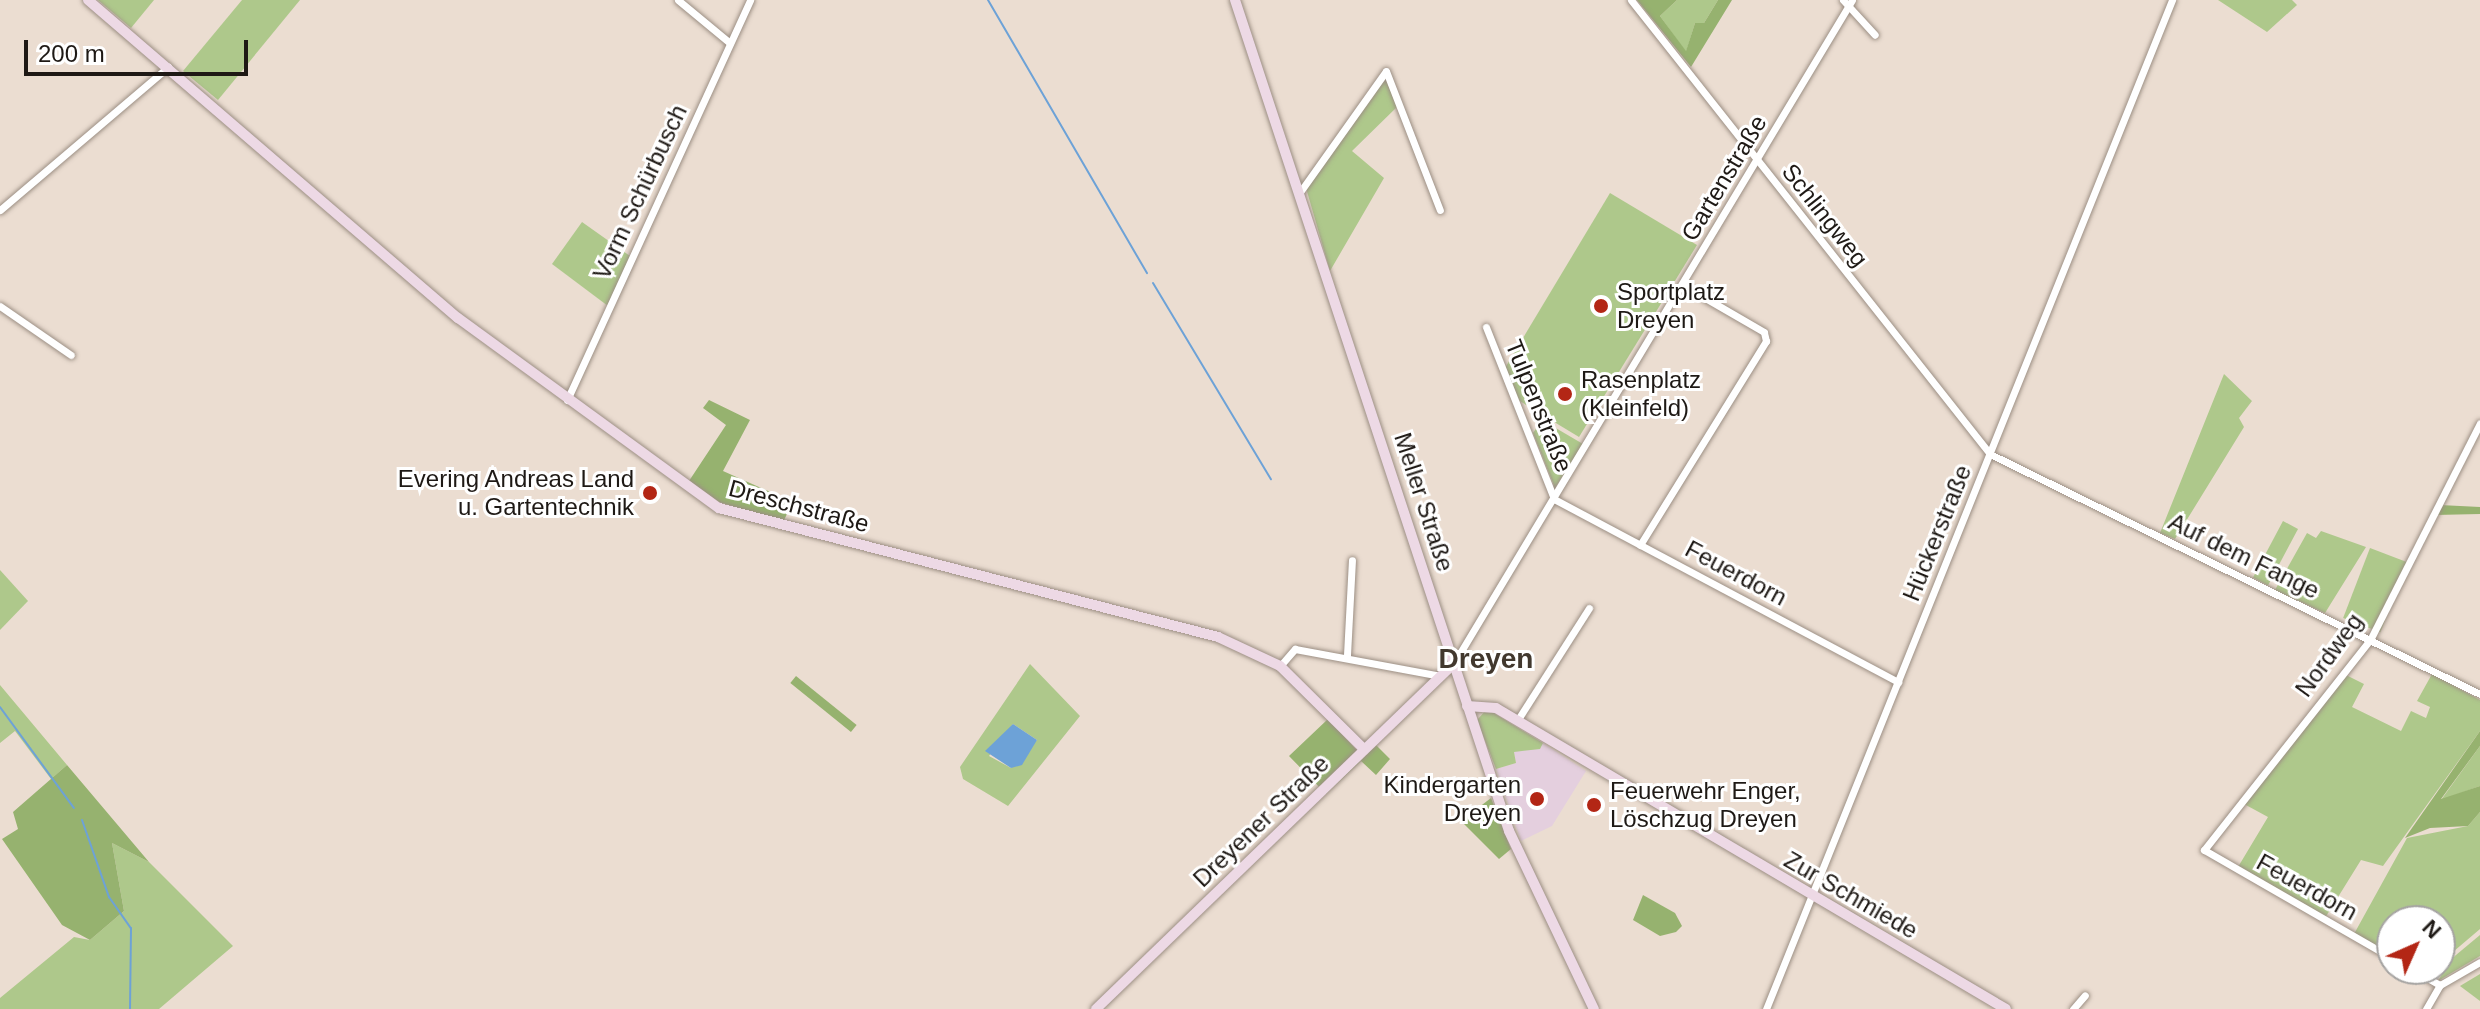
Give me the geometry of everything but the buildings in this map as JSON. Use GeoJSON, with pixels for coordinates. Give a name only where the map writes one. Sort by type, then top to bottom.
{"type":"FeatureCollection","features":[{"type":"Feature","properties":{"kind":"street"},"geometry":{"type":"LineString","coordinates":[[0,210],[168,67],[88,0]]}},
{"type":"Feature","properties":{"kind":"street"},"geometry":{"type":"LineString","coordinates":[[678,0],[730,43]]}},
{"type":"Feature","properties":{"kind":"street","name":"Vorm Schürbusch"},"geometry":{"type":"LineString","coordinates":[[567,400],[750,0]]}},
{"type":"Feature","properties":{"kind":"street","name":"Meller Straße"},"geometry":{"type":"LineString","coordinates":[[1235,0],[1509,831],[1594,1009]]}},
{"type":"Feature","properties":{"kind":"street","name":"Schlingweg"},"geometry":{"type":"LineString","coordinates":[[1631,0],[1990,454]]}},
{"type":"Feature","properties":{"kind":"street","name":"Hückerstraße"},"geometry":{"type":"LineString","coordinates":[[1766,1009],[2172,0]]}},
{"type":"Feature","properties":{"kind":"street"},"geometry":{"type":"LineString","coordinates":[[1848,2],[1875,35]]}},
{"type":"Feature","properties":{"kind":"street","name":"Gartenstraße"},"geometry":{"type":"LineString","coordinates":[[1454,663],[1758,162],[1848,2]]}},
{"type":"Feature","properties":{"kind":"street","name":"Dreschstraße"},"geometry":{"type":"LineString","coordinates":[[168,67],[458,318],[719,508],[1218,637],[1280,666],[1364,749]]}},
{"type":"Feature","properties":{"kind":"street"},"geometry":{"type":"LineString","coordinates":[[1300,192],[1386,71],[1440,210]]}},
{"type":"Feature","properties":{"kind":"street"},"geometry":{"type":"LineString","coordinates":[[1640,545],[1766,341],[1764,332],[1683,285]]}},
{"type":"Feature","properties":{"kind":"street"},"geometry":{"type":"LineString","coordinates":[[0,306],[71,355]]}},
{"type":"Feature","properties":{"kind":"street","name":"Tulpenstraße"},"geometry":{"type":"LineString","coordinates":[[1486,327],[1554,499]]}},
{"type":"Feature","properties":{"kind":"street","name":"Nordweg"},"geometry":{"type":"LineString","coordinates":[[2204,850],[2370,640],[2480,423]]}},
{"type":"Feature","properties":{"kind":"street","name":"Auf dem Fange"},"geometry":{"type":"LineString","coordinates":[[1990,454],[2480,694]]}},
{"type":"Feature","properties":{"kind":"street","name":"Feuerdorn"},"geometry":{"type":"LineString","coordinates":[[1554,499],[1898,682]]}},
{"type":"Feature","properties":{"kind":"street"},"geometry":{"type":"LineString","coordinates":[[1347,655],[1352,560]]}},
{"type":"Feature","properties":{"kind":"street"},"geometry":{"type":"LineString","coordinates":[[1517,721],[1589,608]]}},
{"type":"Feature","properties":{"kind":"street"},"geometry":{"type":"LineString","coordinates":[[1280,666],[1295,649],[1347,655],[1440,676]]}},
{"type":"Feature","properties":{"kind":"street","name":"Dreyener Straße"},"geometry":{"type":"LineString","coordinates":[[1096,1009],[1454,663]]}},
{"type":"Feature","properties":{"kind":"street","name":"Zur Schmiede"},"geometry":{"type":"LineString","coordinates":[[1467,706],[1491,706],[2006,1009]]}},
{"type":"Feature","properties":{"kind":"street","name":"Feuerdorn"},"geometry":{"type":"LineString","coordinates":[[2204,850],[2376,949]]}},
{"type":"Feature","properties":{"kind":"street"},"geometry":{"type":"LineString","coordinates":[[2456,976],[2480,962]]}},
{"type":"Feature","properties":{"kind":"street"},"geometry":{"type":"LineString","coordinates":[[2426,1009],[2440,985]]}},
{"type":"Feature","properties":{"kind":"street"},"geometry":{"type":"LineString","coordinates":[[2073,1009],[2085,995]]}},
{"type":"Feature","properties":{"kind":"shaded area","name":"Kindergarten Dreyen"},"geometry":{"type":"Polygon","coordinates":[[[1543,743],[1586,771],[1552,826],[1521,841],[1496,769],[1516,763],[1514,752],[1543,743]]]}},
{"type":"Feature","properties":{"kind":"green space"},"geometry":{"type":"Polygon","coordinates":[[[98,0],[154,0],[131,28],[98,0]]]}},
{"type":"Feature","properties":{"kind":"green space"},"geometry":{"type":"Polygon","coordinates":[[[242,0],[300,0],[218,100],[183,71],[242,0]]]}},
{"type":"Feature","properties":{"kind":"green space"},"geometry":{"type":"Polygon","coordinates":[[[1637,0],[1677,0],[1660,16],[1686,51],[1695,23],[1704,23],[1718,0],[1732,0],[1691,67],[1637,0]]]}},
{"type":"Feature","properties":{"kind":"green space"},"geometry":{"type":"Polygon","coordinates":[[[1677,0],[1718,0],[1704,23],[1695,23],[1686,52],[1660,16],[1677,0]]]}},
{"type":"Feature","properties":{"kind":"green space"},"geometry":{"type":"Polygon","coordinates":[[[2218,0],[2292,0],[2297,5],[2267,32],[2218,0]]]}},
{"type":"Feature","properties":{"kind":"green space"},"geometry":{"type":"Polygon","coordinates":[[[1385,76],[1399,105],[1352,151],[1384,178],[1330,271],[1306,188],[1385,76]]]}},
{"type":"Feature","properties":{"kind":"green space","name":"Sportplatz Dreyen"},"geometry":{"type":"Polygon","coordinates":[[[1610,193],[1697,245],[1579,437],[1518,400],[1505,368],[1610,193]]]}},
{"type":"Feature","properties":{"kind":"green space"},"geometry":{"type":"Polygon","coordinates":[[[582,222],[630,256],[608,306],[552,264],[582,222]]]}},
{"type":"Feature","properties":{"kind":"green space"},"geometry":{"type":"Polygon","coordinates":[[[2224,374],[2252,401],[2239,418],[2244,427],[2175,539],[2160,533],[2224,374]]]}},
{"type":"Feature","properties":{"kind":"green space"},"geometry":{"type":"Polygon","coordinates":[[[709,400],[750,420],[723,471],[793,502],[783,522],[719,502],[689,481],[726,425],[703,408],[709,400]]]}},
{"type":"Feature","properties":{"kind":"green space"},"geometry":{"type":"Polygon","coordinates":[[[1542,420],[1583,444],[1555,488],[1533,433],[1542,420]]]}},
{"type":"Feature","properties":{"kind":"green space"},"geometry":{"type":"Polygon","coordinates":[[[2440,505],[2480,507],[2480,514],[2435,515],[2440,505]]]}},
{"type":"Feature","properties":{"kind":"green space"},"geometry":{"type":"Polygon","coordinates":[[[2283,521],[2298,529],[2268,585],[2253,578],[2283,521]]]}},
{"type":"Feature","properties":{"kind":"green space"},"geometry":{"type":"Polygon","coordinates":[[[2321,531],[2366,547],[2325,613],[2275,590],[2307,533],[2316,538],[2321,531]]]}},
{"type":"Feature","properties":{"kind":"green space"},"geometry":{"type":"Polygon","coordinates":[[[2370,548],[2407,562],[2380,632],[2343,618],[2370,548]]]}},
{"type":"Feature","properties":{"kind":"green space"},"geometry":{"type":"Polygon","coordinates":[[[0,570],[28,601],[0,630],[0,570]]]}},
{"type":"Feature","properties":{"kind":"green space"},"geometry":{"type":"Polygon","coordinates":[[[1030,664],[1080,716],[1008,806],[963,779],[960,767],[1030,664]],[[1013,724],[989,756],[1011,768],[1037,740],[1013,724]]]}},
{"type":"Feature","properties":{"kind":"green space"},"geometry":{"type":"Polygon","coordinates":[[[2432,674],[2480,700],[2480,731],[2383,866],[2361,860],[2325,918],[2238,867],[2268,817],[2244,804],[2346,675],[2364,684],[2352,707],[2401,731],[2411,711],[2426,718],[2430,707],[2417,701],[2432,674]]]}},
{"type":"Feature","properties":{"kind":"green space"},"geometry":{"type":"Polygon","coordinates":[[[796,676],[857,725],[851,732],[790,683],[796,676]]]}},
{"type":"Feature","properties":{"kind":"green space"},"geometry":{"type":"Polygon","coordinates":[[[0,685],[67,765],[51,779],[15,731],[0,743],[0,685]]]}},
{"type":"Feature","properties":{"kind":"green space"},"geometry":{"type":"Polygon","coordinates":[[[1487,709],[1543,743],[1540,749],[1514,752],[1516,763],[1496,769],[1477,720],[1487,709]]]}},
{"type":"Feature","properties":{"kind":"green space"},"geometry":{"type":"Polygon","coordinates":[[[1328,719],[1363,757],[1376,745],[1390,759],[1376,775],[1361,761],[1326,794],[1289,756],[1328,719]]]}},
{"type":"Feature","properties":{"kind":"green space"},"geometry":{"type":"Polygon","coordinates":[[[2480,731],[2480,746],[2441,799],[2480,786],[2480,812],[2468,826],[2430,828],[2405,838],[2480,731]]]}},
{"type":"Feature","properties":{"kind":"green space"},"geometry":{"type":"Polygon","coordinates":[[[2480,746],[2480,786],[2441,800],[2480,746]]]}},
{"type":"Feature","properties":{"kind":"green space"},"geometry":{"type":"Polygon","coordinates":[[[67,765],[149,862],[112,843],[124,911],[90,940],[62,925],[2,839],[18,829],[13,812],[67,765]]]}},
{"type":"Feature","properties":{"kind":"green space"},"geometry":{"type":"Polygon","coordinates":[[[1491,798],[1511,849],[1499,859],[1461,821],[1491,798]]]}},
{"type":"Feature","properties":{"kind":"green space"},"geometry":{"type":"Polygon","coordinates":[[[2480,812],[2480,929],[2456,949],[2456,905],[2376,905],[2376,946],[2354,934],[2407,838],[2468,826],[2480,812]]]}},
{"type":"Feature","properties":{"kind":"green space"},"geometry":{"type":"Polygon","coordinates":[[[112,843],[149,862],[233,946],[159,1009],[0,1009],[0,998],[74,937],[90,940],[124,911],[112,843]]]}},
{"type":"Feature","properties":{"kind":"green space"},"geometry":{"type":"Polygon","coordinates":[[[1643,895],[1675,913],[1682,926],[1676,932],[1660,936],[1633,920],[1643,895]]]}},
{"type":"Feature","properties":{"kind":"green space"},"geometry":{"type":"Polygon","coordinates":[[[2480,935],[2480,956],[2456,970],[2456,955],[2480,935]]]}},
{"type":"Feature","properties":{"kind":"green space"},"geometry":{"type":"Polygon","coordinates":[[[2480,974],[2480,1001],[2460,986],[2480,974]]]}},
{"type":"Feature","properties":{"kind":"water"},"geometry":{"type":"Polygon","coordinates":[[[1013,724],[1037,740],[1022,765],[1011,768],[985,751],[1013,724]]]}},
{"type":"Feature","properties":{"kind":"waterway"},"geometry":{"type":"LineString","coordinates":[[988,0],[1147,273]]}},
{"type":"Feature","properties":{"kind":"waterway"},"geometry":{"type":"LineString","coordinates":[[1153,283],[1271,479]]}},
{"type":"Feature","properties":{"kind":"waterway"},"geometry":{"type":"LineString","coordinates":[[0,707],[74,808]]}},
{"type":"Feature","properties":{"kind":"waterway"},"geometry":{"type":"LineString","coordinates":[[82,820],[109,897],[131,928],[130,1009]]}},
{"type":"Feature","properties":{"kind":"place","name":"Sportplatz Dreyen"},"geometry":{"type":"Point","coordinates":[1601,306]}},
{"type":"Feature","properties":{"kind":"place","name":"Rasenplatz (Kleinfeld)"},"geometry":{"type":"Point","coordinates":[1565,394]}},
{"type":"Feature","properties":{"kind":"place","name":"Evering Andreas Land u. Gartentechnik"},"geometry":{"type":"Point","coordinates":[650,493]}},
{"type":"Feature","properties":{"kind":"place","name":"Kindergarten Dreyen"},"geometry":{"type":"Point","coordinates":[1537,799]}},
{"type":"Feature","properties":{"kind":"place","name":"Feuerwehr Enger, Löschzug Dreyen"},"geometry":{"type":"Point","coordinates":[1594,805]}},
{"type":"Feature","properties":{"kind":"district","name":"Dreyen"},"geometry":{"type":"Point","coordinates":[1486,659]}}]}
